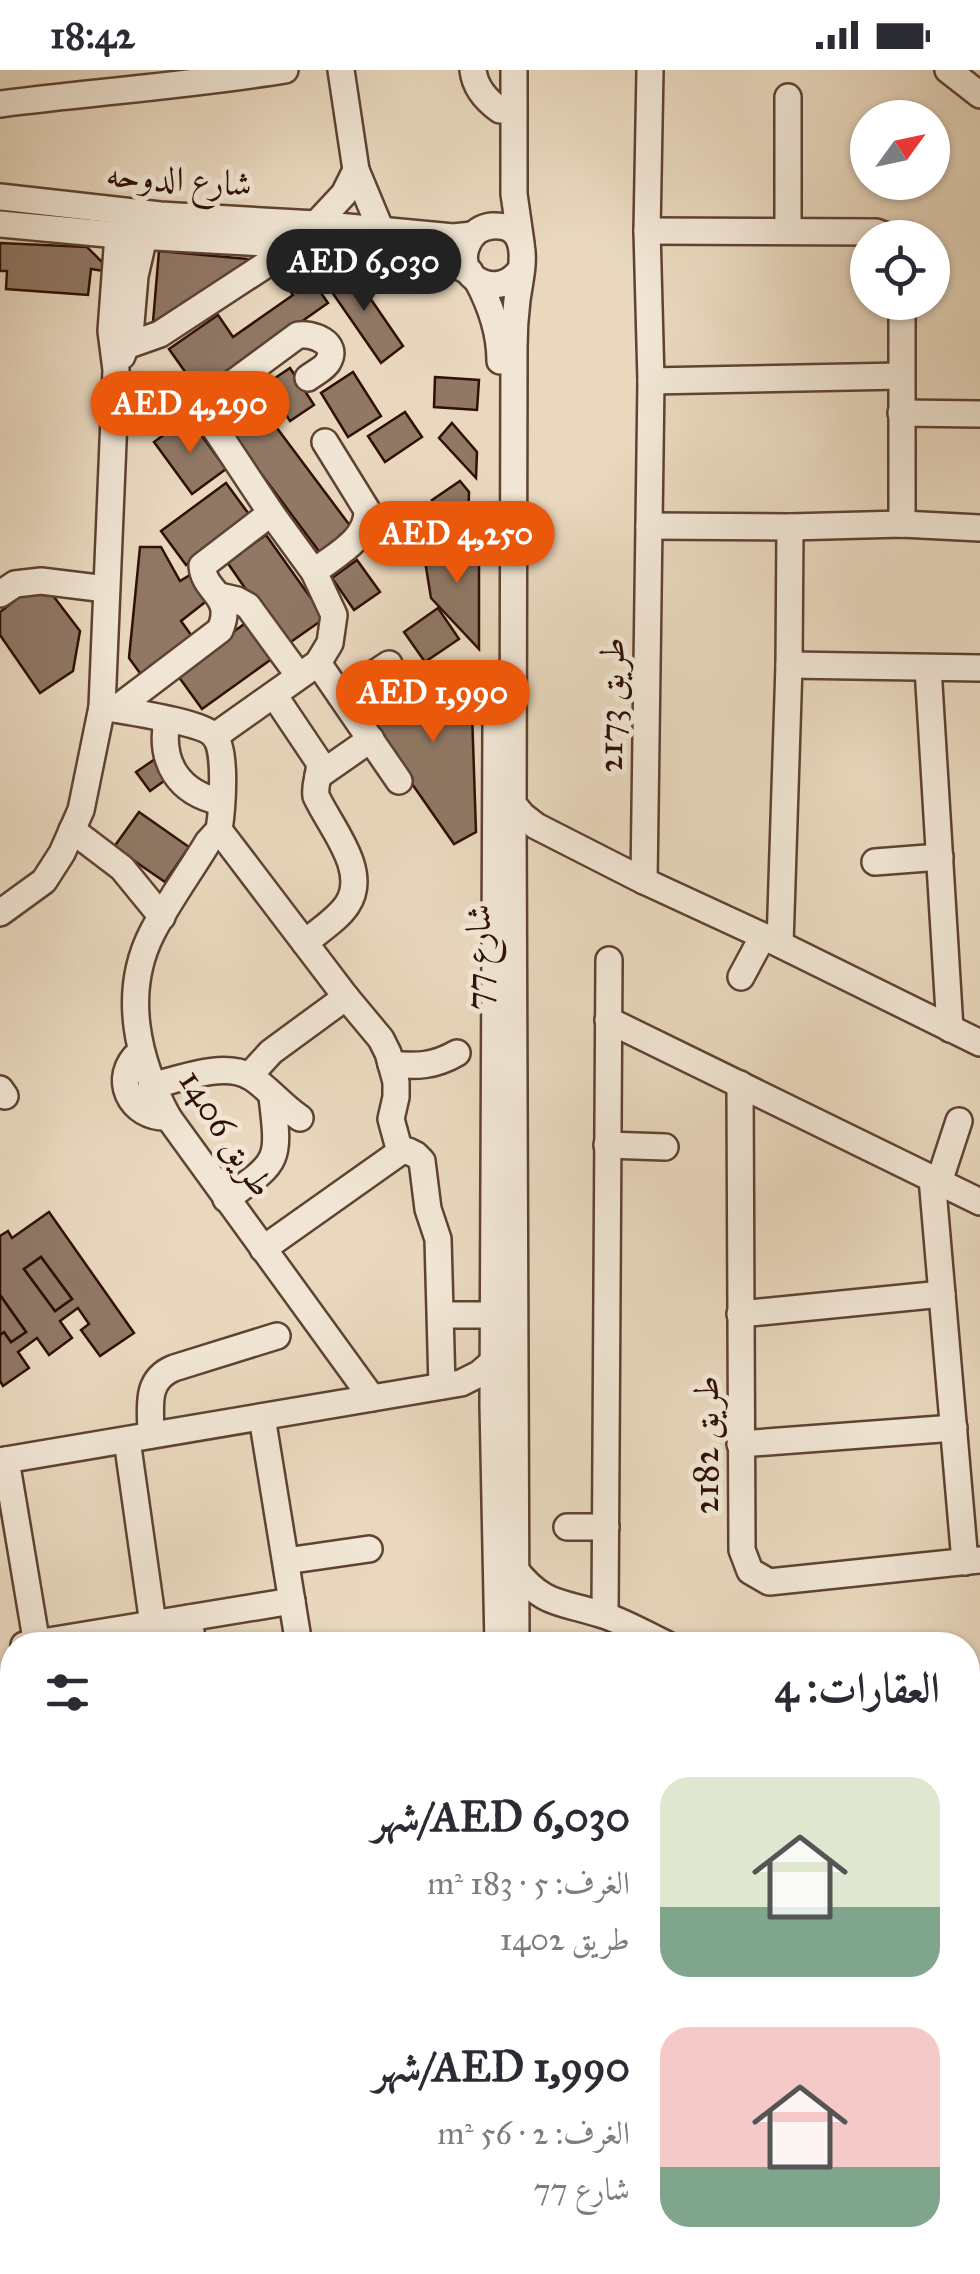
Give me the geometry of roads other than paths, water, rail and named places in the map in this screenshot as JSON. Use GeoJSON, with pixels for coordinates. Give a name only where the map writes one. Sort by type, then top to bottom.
{"type":"FeatureCollection","features":[{"type":"Feature","properties":{"kind":"street"},"geometry":{"type":"LineString","coordinates":[[0,104],[110,80],[225,79],[285,70]]}},
{"type":"Feature","properties":{"kind":"street"},"geometry":{"type":"LineString","coordinates":[[341,70],[356,170],[381,230]]}},
{"type":"Feature","properties":{"kind":"street"},"geometry":{"type":"LineString","coordinates":[[472,70],[480,91],[500,110]]}},
{"type":"Feature","properties":{"kind":"street"},"geometry":{"type":"LineString","coordinates":[[477,232],[500,226],[516,236],[521,256],[516,276],[494,286],[473,276],[465,253],[498,191],[500,70]]}},
{"type":"Feature","properties":{"kind":"street","name":"شارع 77"},"geometry":{"type":"LineString","coordinates":[[511,1632],[514,1568],[514,327],[521,256],[514,194],[514,70]]}},
{"type":"Feature","properties":{"kind":"street","name":"طريق 2173"},"geometry":{"type":"LineString","coordinates":[[644,881],[651,381],[647,231],[650,70]]}},
{"type":"Feature","properties":{"kind":"street"},"geometry":{"type":"LineString","coordinates":[[948,70],[980,95]]}},
{"type":"Feature","properties":{"kind":"street"},"geometry":{"type":"LineString","coordinates":[[788,98],[788,231]]}},
{"type":"Feature","properties":{"kind":"street"},"geometry":{"type":"LineString","coordinates":[[316,224],[344,194],[356,170]]}},
{"type":"Feature","properties":{"kind":"street","name":"شارع الدوحه"},"geometry":{"type":"LineString","coordinates":[[0,197],[160,215],[453,237],[477,232]]}},
{"type":"Feature","properties":{"kind":"street"},"geometry":{"type":"LineString","coordinates":[[160,215],[138,221],[118,236],[111,331],[119,367],[199,408],[314,572],[334,615],[330,643],[309,669],[215,736]]}},
{"type":"Feature","properties":{"kind":"street","name":"شارع الدوحه"},"geometry":{"type":"LineString","coordinates":[[0,224],[118,236],[358,248],[448,260],[473,276]]}},
{"type":"Feature","properties":{"kind":"street"},"geometry":{"type":"LineString","coordinates":[[647,231],[850,232]]}},
{"type":"Feature","properties":{"kind":"street"},"geometry":{"type":"LineString","coordinates":[[0,913],[44,881],[62,853],[81,810],[109,708],[106,589],[119,367],[130,335],[135,276],[144,237]]}},
{"type":"Feature","properties":{"kind":"street"},"geometry":{"type":"LineString","coordinates":[[119,367],[160,334],[296,245]]}},
{"type":"Feature","properties":{"kind":"street","name":"شارع 77"},"geometry":{"type":"LineString","coordinates":[[473,276],[493,314],[500,350],[494,838],[494,1405],[509,1632]]}},
{"type":"Feature","properties":{"kind":"street"},"geometry":{"type":"LineString","coordinates":[[902,320],[902,524]]}},
{"type":"Feature","properties":{"kind":"street"},"geometry":{"type":"LineString","coordinates":[[199,408],[298,335],[319,337],[328,346],[328,363],[308,378]]}},
{"type":"Feature","properties":{"kind":"street"},"geometry":{"type":"LineString","coordinates":[[651,381],[900,376]]}},
{"type":"Feature","properties":{"kind":"street"},"geometry":{"type":"LineString","coordinates":[[901,413],[980,414]]}},
{"type":"Feature","properties":{"kind":"street"},"geometry":{"type":"LineString","coordinates":[[314,572],[359,537],[368,520],[368,510],[325,442]]}},
{"type":"Feature","properties":{"kind":"street"},"geometry":{"type":"LineString","coordinates":[[109,708],[220,630],[224,610],[220,596],[202,575],[202,566],[272,514]]}},
{"type":"Feature","properties":{"kind":"street"},"geometry":{"type":"LineString","coordinates":[[648,526],[902,524],[980,528]]}},
{"type":"Feature","properties":{"kind":"street"},"geometry":{"type":"LineString","coordinates":[[742,977],[771,940],[788,665],[790,527]]}},
{"type":"Feature","properties":{"kind":"street"},"geometry":{"type":"LineString","coordinates":[[0,594],[15,584],[41,581],[106,589]]}},
{"type":"Feature","properties":{"kind":"street"},"geometry":{"type":"LineString","coordinates":[[220,596],[243,602],[253,610],[309,669],[341,696],[399,781]]}},
{"type":"Feature","properties":{"kind":"street"},"geometry":{"type":"LineString","coordinates":[[341,696],[389,664]]}},
{"type":"Feature","properties":{"kind":"street"},"geometry":{"type":"LineString","coordinates":[[788,665],[980,668]]}},
{"type":"Feature","properties":{"kind":"street"},"geometry":{"type":"LineString","coordinates":[[928,668],[950,1029]]}},
{"type":"Feature","properties":{"kind":"street"},"geometry":{"type":"LineString","coordinates":[[274,694],[319,762],[318,789],[355,878],[348,903],[305,943]]}},
{"type":"Feature","properties":{"kind":"street"},"geometry":{"type":"LineString","coordinates":[[109,708],[202,727],[215,736],[221,753],[219,830],[381,1039],[396,1090],[392,1126],[400,1152]]}},
{"type":"Feature","properties":{"kind":"street"},"geometry":{"type":"LineString","coordinates":[[167,720],[165,748],[175,774],[195,793],[221,802]]}},
{"type":"Feature","properties":{"kind":"street"},"geometry":{"type":"LineString","coordinates":[[318,789],[365,731]]}},
{"type":"Feature","properties":{"kind":"street"},"geometry":{"type":"LineString","coordinates":[[513,804],[536,826],[980,1043]]}},
{"type":"Feature","properties":{"kind":"street"},"geometry":{"type":"LineString","coordinates":[[513,840],[536,826]]}},
{"type":"Feature","properties":{"kind":"street"},"geometry":{"type":"LineString","coordinates":[[72,830],[122,868],[162,917]]}},
{"type":"Feature","properties":{"kind":"street","name":"طريق 1406"},"geometry":{"type":"LineString","coordinates":[[219,830],[150,936],[138,970],[140,1052],[151,1086],[168,1118],[372,1398]]}},
{"type":"Feature","properties":{"kind":"street"},"geometry":{"type":"LineString","coordinates":[[875,862],[940,857]]}},
{"type":"Feature","properties":{"kind":"street"},"geometry":{"type":"LineString","coordinates":[[605,1616],[609,960]]}},
{"type":"Feature","properties":{"kind":"street"},"geometry":{"type":"LineString","coordinates":[[249,1076],[271,1052],[346,997]]}},
{"type":"Feature","properties":{"kind":"street"},"geometry":{"type":"LineString","coordinates":[[608,1020],[980,1202]]}},
{"type":"Feature","properties":{"kind":"street"},"geometry":{"type":"LineString","coordinates":[[140,1052],[128,1066],[128,1094],[139,1110],[168,1118]]}},
{"type":"Feature","properties":{"kind":"street"},"geometry":{"type":"LineString","coordinates":[[391,1064],[424,1066],[457,1054]]}},
{"type":"Feature","properties":{"kind":"street"},"geometry":{"type":"LineString","coordinates":[[151,1086],[235,1070],[249,1076],[300,1118]]}},
{"type":"Feature","properties":{"kind":"street","name":"طريق 2182"},"geometry":{"type":"LineString","coordinates":[[740,1084],[742,1550],[750,1571],[769,1582],[973,1561]]}},
{"type":"Feature","properties":{"kind":"street"},"geometry":{"type":"LineString","coordinates":[[226,1199],[272,1162],[276,1134],[272,1097]]}},
{"type":"Feature","properties":{"kind":"street"},"geometry":{"type":"LineString","coordinates":[[960,1121],[936,1180],[954,1428],[973,1561]]}},
{"type":"Feature","properties":{"kind":"street"},"geometry":{"type":"LineString","coordinates":[[608,1145],[665,1147]]}},
{"type":"Feature","properties":{"kind":"street"},"geometry":{"type":"LineString","coordinates":[[263,1249],[400,1152],[416,1155],[422,1161],[428,1209],[439,1249],[441,1314],[452,1384]]}},
{"type":"Feature","properties":{"kind":"street"},"geometry":{"type":"LineString","coordinates":[[740,1314],[942,1294]]}},
{"type":"Feature","properties":{"kind":"street"},"geometry":{"type":"LineString","coordinates":[[441,1314],[494,1315]]}},
{"type":"Feature","properties":{"kind":"street"},"geometry":{"type":"LineString","coordinates":[[276,1336],[174,1368],[156,1380],[139,1438],[142,1632],[188,1618],[292,1601]]}},
{"type":"Feature","properties":{"kind":"street"},"geometry":{"type":"LineString","coordinates":[[25,1632],[3,1461],[452,1384],[479,1374],[494,1360]]}},
{"type":"Feature","properties":{"kind":"street"},"geometry":{"type":"LineString","coordinates":[[452,1384],[479,1392],[494,1405]]}},
{"type":"Feature","properties":{"kind":"street"},"geometry":{"type":"LineString","coordinates":[[262,1417],[298,1632]]}},
{"type":"Feature","properties":{"kind":"street"},"geometry":{"type":"LineString","coordinates":[[740,1444],[954,1428]]}},
{"type":"Feature","properties":{"kind":"street"},"geometry":{"type":"LineString","coordinates":[[566,1527],[606,1528]]}},
{"type":"Feature","properties":{"kind":"street"},"geometry":{"type":"LineString","coordinates":[[286,1561],[369,1549]]}},
{"type":"Feature","properties":{"kind":"street"},"geometry":{"type":"LineString","coordinates":[[514,1568],[531,1588],[552,1602],[605,1616],[640,1632]]}},
{"type":"Feature","properties":{"kind":"street"},"geometry":{"type":"LineString","coordinates":[[519,1632],[552,1602]]}},
{"type":"Feature","properties":{"kind":"street"},"geometry":{"type":"LineString","coordinates":[[188,1618],[191,1632]]}}]}
